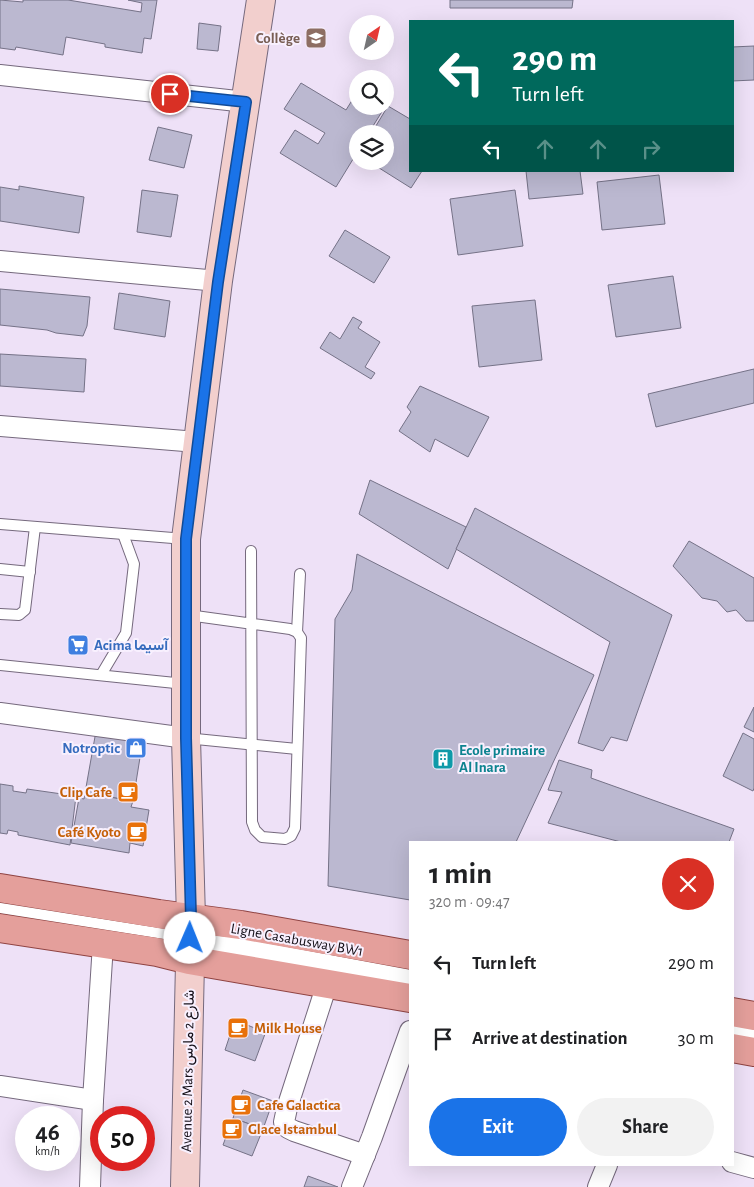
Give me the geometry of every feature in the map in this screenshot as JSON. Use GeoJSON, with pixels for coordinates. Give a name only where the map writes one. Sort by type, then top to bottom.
{"type":"FeatureCollection","features":[{"type":"Feature","properties":{"kind":"main road","name":"Avenue 2 Mars شارع 2 مارس"},"geometry":{"type":"LineString","coordinates":[[185,1187],[190,941],[186,738],[186,539],[218,282],[261,0]]}},
{"type":"Feature","properties":{"kind":"main road"},"geometry":{"type":"LineString","coordinates":[[0,888],[190,941],[326,984],[409,998]]}},
{"type":"Feature","properties":{"kind":"main road"},"geometry":{"type":"LineString","coordinates":[[0,928],[158,952],[241,925],[409,955]]}},
{"type":"Feature","properties":{"kind":"main road"},"geometry":{"type":"LineString","coordinates":[[734,1012],[754,1016]]}},
{"type":"Feature","properties":{"kind":"main road"},"geometry":{"type":"LineString","coordinates":[[734,1048],[754,1052]]}},
{"type":"Feature","properties":{"kind":"street"},"geometry":{"type":"LineString","coordinates":[[0,76],[246,102]]}},
{"type":"Feature","properties":{"kind":"street"},"geometry":{"type":"LineString","coordinates":[[0,261],[218,282]]}},
{"type":"Feature","properties":{"kind":"street"},"geometry":{"type":"LineString","coordinates":[[0,426],[197,442]]}},
{"type":"Feature","properties":{"kind":"street"},"geometry":{"type":"LineString","coordinates":[[0,713],[186,738]]}},
{"type":"Feature","properties":{"kind":"street"},"geometry":{"type":"LineString","coordinates":[[90,1187],[102,944]]}},
{"type":"Feature","properties":{"kind":"street"},"geometry":{"type":"LineString","coordinates":[[326,984],[284,1122],[288,1128],[294,1131],[366,1155]]}},
{"type":"Feature","properties":{"kind":"street"},"geometry":{"type":"LineString","coordinates":[[352,1187],[366,1155],[409,1034]]}},
{"type":"Feature","properties":{"kind":"street"},"geometry":{"type":"LineString","coordinates":[[0,1086],[93,1100]]}},
{"type":"Feature","properties":{"kind":"street"},"geometry":{"type":"LineString","coordinates":[[734,1163],[754,1168]]}},
{"type":"Feature","properties":{"kind":"street"},"geometry":{"type":"LineString","coordinates":[[598,1187],[606,1166]]}},
{"type":"Feature","properties":{"kind":"lane"},"geometry":{"type":"LineString","coordinates":[[0,524],[186,539]]}},
{"type":"Feature","properties":{"kind":"lane"},"geometry":{"type":"LineString","coordinates":[[0,614],[19,615],[25,610],[35,527]]}},
{"type":"Feature","properties":{"kind":"lane"},"geometry":{"type":"LineString","coordinates":[[101,675],[126,633],[134,564],[123,534]]}},
{"type":"Feature","properties":{"kind":"lane"},"geometry":{"type":"LineString","coordinates":[[251,551],[252,822],[254,830],[262,837],[285,840],[291,836],[294,828],[300,638],[297,632],[300,574]]}},
{"type":"Feature","properties":{"kind":"lane"},"geometry":{"type":"LineString","coordinates":[[0,569],[30,572]]}},
{"type":"Feature","properties":{"kind":"lane"},"geometry":{"type":"LineString","coordinates":[[186,615],[290,629],[297,632]]}},
{"type":"Feature","properties":{"kind":"lane"},"geometry":{"type":"LineString","coordinates":[[0,665],[186,684]]}},
{"type":"Feature","properties":{"kind":"lane"},"geometry":{"type":"LineString","coordinates":[[186,738],[297,749]]}},
{"type":"Feature","properties":{"kind":"lane","name":"Ligne Casabusway BW1"},"geometry":{"type":"LineString","coordinates":[[0,908],[190,941],[238,952],[409,983]]}},
{"type":"Feature","properties":{"kind":"lane","name":"Ligne Casabusway BW1"},"geometry":{"type":"LineString","coordinates":[[0,916],[190,941],[239,944],[409,975]]}},
{"type":"Feature","properties":{"kind":"lane"},"geometry":{"type":"LineString","coordinates":[[734,1030],[754,1034]]}},
{"type":"Feature","properties":{"kind":"lane"},"geometry":{"type":"LineString","coordinates":[[734,1039],[754,1043]]}},
{"type":"Feature","properties":{"kind":"building"},"geometry":{"type":"Polygon","coordinates":[[[0,0],[23,2],[23,0],[68,0],[141,12],[142,3],[128,0],[157,0],[151,39],[144,38],[142,53],[105,47],[105,44],[66,37],[63,55],[16,47],[15,50],[0,48],[0,0]]]}},
{"type":"Feature","properties":{"kind":"building"},"geometry":{"type":"Polygon","coordinates":[[[450,0],[573,0],[572,8],[450,8],[450,0]]]}},
{"type":"Feature","properties":{"kind":"building"},"geometry":{"type":"Polygon","coordinates":[[[199,23],[221,26],[218,51],[197,49],[199,23]]]}},
{"type":"Feature","properties":{"kind":"building"},"geometry":{"type":"Polygon","coordinates":[[[754,46],[754,80],[734,81],[734,47],[754,46]]]}},
{"type":"Feature","properties":{"kind":"building"},"geometry":{"type":"Polygon","coordinates":[[[301,83],[346,110],[349,105],[349,115],[380,115],[374,125],[349,125],[349,166],[336,187],[280,153],[295,130],[318,144],[325,133],[284,109],[301,83]]]}},
{"type":"Feature","properties":{"kind":"building"},"geometry":{"type":"Polygon","coordinates":[[[394,110],[409,118],[409,172],[421,172],[411,188],[382,170],[394,170],[394,125],[376,125],[383,115],[394,115],[394,110]]]}},
{"type":"Feature","properties":{"kind":"building"},"geometry":{"type":"Polygon","coordinates":[[[158,127],[192,135],[184,168],[149,160],[158,127]]]}},
{"type":"Feature","properties":{"kind":"building"},"geometry":{"type":"Polygon","coordinates":[[[526,172],[580,172],[583,194],[529,199],[526,172]]]}},
{"type":"Feature","properties":{"kind":"building"},"geometry":{"type":"Polygon","coordinates":[[[659,175],[665,224],[602,230],[597,182],[659,175]]]}},
{"type":"Feature","properties":{"kind":"building"},"geometry":{"type":"Polygon","coordinates":[[[19,186],[84,197],[79,233],[0,221],[0,187],[19,190],[19,186]]]}},
{"type":"Feature","properties":{"kind":"building"},"geometry":{"type":"Polygon","coordinates":[[[142,190],[178,195],[171,237],[137,232],[142,190]]]}},
{"type":"Feature","properties":{"kind":"building"},"geometry":{"type":"Polygon","coordinates":[[[515,190],[523,246],[458,255],[450,199],[515,190]]]}},
{"type":"Feature","properties":{"kind":"building"},"geometry":{"type":"Polygon","coordinates":[[[345,230],[390,257],[374,283],[329,256],[345,230]]]}},
{"type":"Feature","properties":{"kind":"building"},"geometry":{"type":"Polygon","coordinates":[[[673,276],[681,328],[616,337],[608,285],[673,276]]]}},
{"type":"Feature","properties":{"kind":"building"},"geometry":{"type":"Polygon","coordinates":[[[0,289],[90,297],[87,326],[83,336],[0,325],[0,289]]]}},
{"type":"Feature","properties":{"kind":"building"},"geometry":{"type":"Polygon","coordinates":[[[119,293],[170,301],[165,337],[114,329],[119,293]]]}},
{"type":"Feature","properties":{"kind":"building"},"geometry":{"type":"Polygon","coordinates":[[[535,300],[542,360],[479,367],[472,306],[535,300]]]}},
{"type":"Feature","properties":{"kind":"building"},"geometry":{"type":"Polygon","coordinates":[[[353,317],[362,322],[358,328],[380,342],[365,367],[375,373],[371,379],[320,348],[330,332],[340,339],[353,317]]]}},
{"type":"Feature","properties":{"kind":"building"},"geometry":{"type":"Polygon","coordinates":[[[0,354],[86,359],[84,392],[0,386],[0,354]]]}},
{"type":"Feature","properties":{"kind":"building"},"geometry":{"type":"Polygon","coordinates":[[[754,369],[754,403],[656,427],[648,394],[754,369]]]}},
{"type":"Feature","properties":{"kind":"building"},"geometry":{"type":"Polygon","coordinates":[[[420,386],[489,417],[468,457],[435,439],[430,452],[399,431],[411,412],[407,407],[420,386]]]}},
{"type":"Feature","properties":{"kind":"building"},"geometry":{"type":"Polygon","coordinates":[[[370,480],[466,527],[448,569],[359,514],[370,480]]]}},
{"type":"Feature","properties":{"kind":"building"},"geometry":{"type":"Polygon","coordinates":[[[475,508],[672,615],[627,741],[611,737],[603,751],[578,743],[610,642],[456,549],[475,508]]]}},
{"type":"Feature","properties":{"kind":"building"},"geometry":{"type":"Polygon","coordinates":[[[689,541],[754,578],[754,621],[746,621],[736,610],[727,612],[717,601],[702,598],[673,566],[689,541]]]}},
{"type":"Feature","properties":{"kind":"building","name":"Ecole primaire Al Inara"},"geometry":{"type":"Polygon","coordinates":[[[357,554],[594,675],[516,841],[409,841],[409,900],[328,886],[335,619],[352,590],[357,554]]]}},
{"type":"Feature","properties":{"kind":"building"},"geometry":{"type":"Polygon","coordinates":[[[754,707],[754,732],[744,727],[754,707]]]}},
{"type":"Feature","properties":{"kind":"building"},"geometry":{"type":"Polygon","coordinates":[[[96,731],[143,739],[133,801],[85,793],[96,731]]]}},
{"type":"Feature","properties":{"kind":"building"},"geometry":{"type":"Polygon","coordinates":[[[743,733],[754,739],[753,791],[723,776],[743,733]]]}},
{"type":"Feature","properties":{"kind":"building"},"geometry":{"type":"Polygon","coordinates":[[[559,760],[592,770],[591,778],[734,829],[729,841],[617,841],[548,823],[562,792],[548,790],[559,760]]]}},
{"type":"Feature","properties":{"kind":"building"},"geometry":{"type":"Polygon","coordinates":[[[0,784],[13,786],[13,791],[26,793],[27,789],[76,796],[70,845],[18,835],[18,832],[8,830],[7,834],[0,833],[0,784]]]}},
{"type":"Feature","properties":{"kind":"building"},"geometry":{"type":"Polygon","coordinates":[[[85,793],[133,801],[131,807],[149,810],[143,846],[130,843],[129,853],[71,843],[79,798],[84,799],[85,793]]]}},
{"type":"Feature","properties":{"kind":"building"},"geometry":{"type":"Polygon","coordinates":[[[235,1020],[265,1034],[255,1061],[225,1050],[235,1020]]]}},
{"type":"Feature","properties":{"kind":"building"},"geometry":{"type":"Polygon","coordinates":[[[243,1090],[273,1101],[263,1129],[233,1118],[243,1090]]]}},
{"type":"Feature","properties":{"kind":"building"},"geometry":{"type":"Polygon","coordinates":[[[233,1118],[263,1129],[252,1156],[223,1145],[233,1118]]]}},
{"type":"Feature","properties":{"kind":"building"},"geometry":{"type":"Polygon","coordinates":[[[308,1176],[338,1187],[304,1187],[308,1176]]]}},
{"type":"Feature","properties":{"kind":"place","name":"Collège"},"geometry":{"type":"Point","coordinates":[316,38]}},
{"type":"Feature","properties":{"kind":"place","name":"Acima آسيما"},"geometry":{"type":"Point","coordinates":[78,645]}},
{"type":"Feature","properties":{"kind":"place","name":"Notroptic"},"geometry":{"type":"Point","coordinates":[136,748]}},
{"type":"Feature","properties":{"kind":"place","name":"Ecole primaire Al Inara"},"geometry":{"type":"Point","coordinates":[443,759]}},
{"type":"Feature","properties":{"kind":"place","name":"Clip Cafe"},"geometry":{"type":"Point","coordinates":[128,792]}},
{"type":"Feature","properties":{"kind":"place","name":"Café Kyoto"},"geometry":{"type":"Point","coordinates":[137,832]}},
{"type":"Feature","properties":{"kind":"place","name":"Milk House"},"geometry":{"type":"Point","coordinates":[238,1028]}},
{"type":"Feature","properties":{"kind":"place","name":"Cafe Galactica"},"geometry":{"type":"Point","coordinates":[241,1105]}},
{"type":"Feature","properties":{"kind":"place","name":"Glace Istambul"},"geometry":{"type":"Point","coordinates":[232,1129]}},
{"type":"Feature","properties":{"kind":"route"},"geometry":{"type":"LineString","coordinates":[[170,94],[246,102],[218,282],[186,539],[186,738],[190,938]]}}]}
